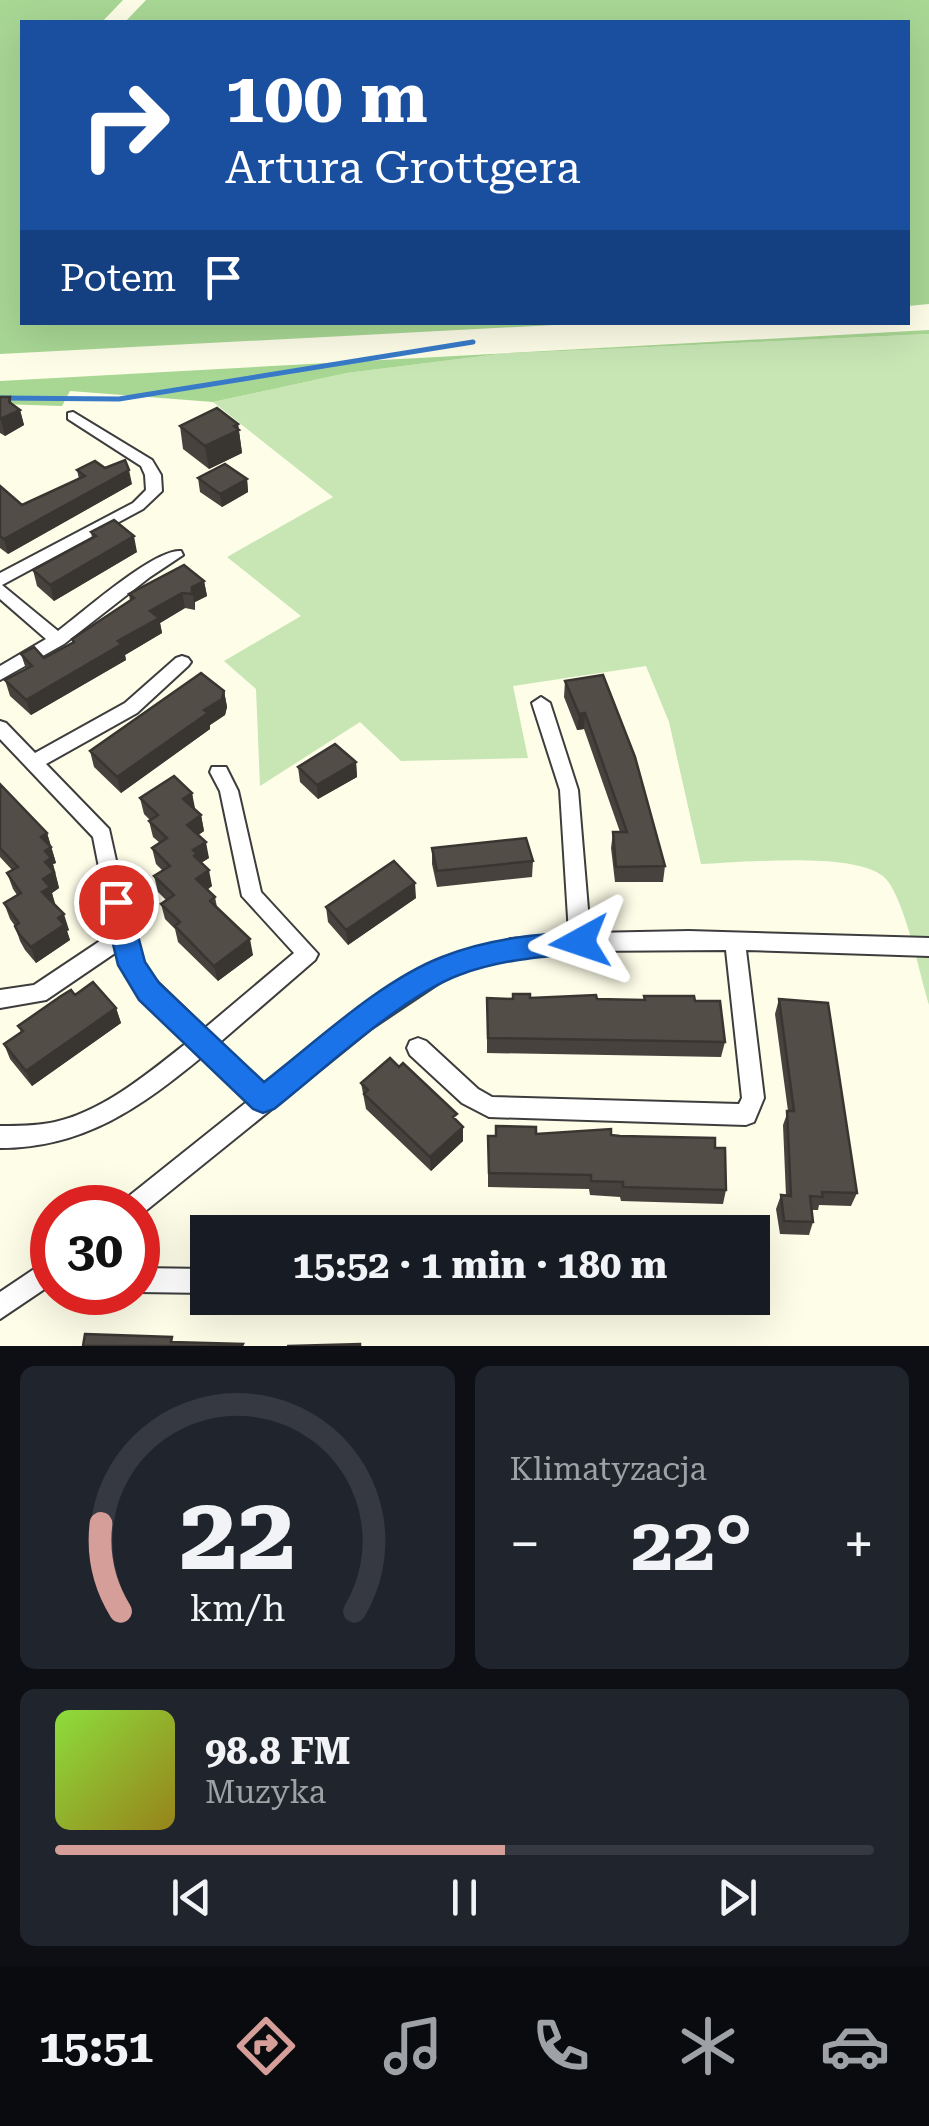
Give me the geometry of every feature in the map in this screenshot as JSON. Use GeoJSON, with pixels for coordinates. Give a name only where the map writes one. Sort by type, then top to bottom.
{"type":"FeatureCollection","features":[{"type":"Feature","properties":{"kind":"street"},"geometry":{"type":"LineString","coordinates":[[0,580],[138,506],[154,491],[147,463],[73,416]]}},
{"type":"Feature","properties":{"kind":"street"},"geometry":{"type":"LineString","coordinates":[[0,674],[58,640],[144,573],[175,555]]}},
{"type":"Feature","properties":{"kind":"street"},"geometry":{"type":"LineString","coordinates":[[0,590],[58,640]]}},
{"type":"Feature","properties":{"kind":"street"},"geometry":{"type":"LineString","coordinates":[[36,762],[131,708],[182,662]]}},
{"type":"Feature","properties":{"kind":"street"},"geometry":{"type":"LineString","coordinates":[[541,703],[569,790],[580,942]]}},
{"type":"Feature","properties":{"kind":"street"},"geometry":{"type":"LineString","coordinates":[[0,728],[102,834],[123,937],[132,965],[149,992],[263,1100]]}},
{"type":"Feature","properties":{"kind":"street"},"geometry":{"type":"LineString","coordinates":[[0,1136],[44,1135],[94,1118],[202,1042],[308,954],[252,896],[229,791],[218,772]]}},
{"type":"Feature","properties":{"kind":"street"},"geometry":{"type":"LineString","coordinates":[[0,999],[38,994],[123,937]]}},
{"type":"Feature","properties":{"kind":"street"},"geometry":{"type":"LineString","coordinates":[[160,1185],[383,1006],[448,966],[511,948],[580,942],[929,947]]}},
{"type":"Feature","properties":{"kind":"street"},"geometry":{"type":"LineString","coordinates":[[418,1048],[470,1096],[489,1107],[746,1115],[753,1098],[735,942]]}},
{"type":"Feature","properties":{"kind":"street"},"geometry":{"type":"LineString","coordinates":[[160,1280],[190,1280]]}},
{"type":"Feature","properties":{"kind":"street"},"geometry":{"type":"LineString","coordinates":[[0,1307],[30,1289]]}},
{"type":"Feature","properties":{"kind":"green space"},"geometry":{"type":"Polygon","coordinates":[[[0,0],[123,0],[104,20],[20,20],[20,325],[554,325],[0,354],[0,0]]]}},
{"type":"Feature","properties":{"kind":"green space"},"geometry":{"type":"Polygon","coordinates":[[[146,0],[929,0],[929,304],[910,306],[910,20],[127,20],[146,0]]]}},
{"type":"Feature","properties":{"kind":"green space"},"geometry":{"type":"Polygon","coordinates":[[[929,330],[929,334],[499,354],[347,373],[213,402],[70,391],[62,406],[0,404],[0,381],[929,330]]]}},
{"type":"Feature","properties":{"kind":"green space"},"geometry":{"type":"Polygon","coordinates":[[[929,334],[929,1005],[899,903],[886,879],[872,870],[852,864],[798,860],[701,864],[669,722],[646,666],[513,686],[528,758],[401,761],[360,722],[260,786],[256,689],[224,661],[301,616],[227,557],[333,497],[213,402],[347,373],[499,354],[929,334]]]}},
{"type":"Feature","properties":{"kind":"building"},"geometry":{"type":"Polygon","coordinates":[[[0,397],[10,397],[9,402],[20,410],[0,419],[0,397]]]}},
{"type":"Feature","properties":{"kind":"building"},"geometry":{"type":"Polygon","coordinates":[[[217,408],[238,424],[234,426],[239,430],[205,446],[180,426],[217,408]]]}},
{"type":"Feature","properties":{"kind":"building"},"geometry":{"type":"Polygon","coordinates":[[[125,460],[129,470],[4,539],[0,536],[0,486],[22,505],[85,476],[77,470],[95,461],[105,468],[125,460]]]}},
{"type":"Feature","properties":{"kind":"building"},"geometry":{"type":"Polygon","coordinates":[[[225,464],[247,479],[220,494],[198,478],[225,464]]]}},
{"type":"Feature","properties":{"kind":"building"},"geometry":{"type":"Polygon","coordinates":[[[114,520],[134,536],[50,585],[33,570],[96,536],[91,532],[114,520]]]}},
{"type":"Feature","properties":{"kind":"building"},"geometry":{"type":"Polygon","coordinates":[[[184,565],[204,581],[192,587],[192,594],[182,593],[150,611],[159,618],[118,641],[122,644],[26,700],[5,680],[32,666],[21,654],[34,647],[44,658],[74,642],[72,639],[134,598],[129,594],[184,565]]]}},
{"type":"Feature","properties":{"kind":"building"},"geometry":{"type":"Polygon","coordinates":[[[201,673],[224,691],[222,699],[117,777],[90,751],[201,673]]]}},
{"type":"Feature","properties":{"kind":"building"},"geometry":{"type":"Polygon","coordinates":[[[603,675],[635,757],[665,866],[616,867],[613,832],[627,832],[585,713],[579,714],[565,681],[603,675]]]}},
{"type":"Feature","properties":{"kind":"building"},"geometry":{"type":"Polygon","coordinates":[[[335,744],[356,762],[317,785],[298,767],[335,744]]]}},
{"type":"Feature","properties":{"kind":"building"},"geometry":{"type":"Polygon","coordinates":[[[174,776],[192,793],[183,799],[201,815],[187,825],[206,842],[193,850],[209,870],[196,879],[215,897],[210,901],[250,939],[214,966],[175,926],[180,922],[161,904],[174,895],[154,876],[170,866],[152,848],[167,838],[149,821],[158,815],[140,798],[174,776]]]}},
{"type":"Feature","properties":{"kind":"building"},"geometry":{"type":"Polygon","coordinates":[[[0,784],[47,833],[41,837],[51,847],[45,851],[51,858],[45,862],[54,872],[43,879],[50,887],[42,892],[64,914],[58,918],[64,925],[31,947],[19,934],[15,926],[19,923],[4,903],[21,893],[7,873],[18,867],[0,848],[0,784]]]}},
{"type":"Feature","properties":{"kind":"building"},"geometry":{"type":"Polygon","coordinates":[[[526,838],[533,861],[437,871],[432,848],[526,838]]]}},
{"type":"Feature","properties":{"kind":"building"},"geometry":{"type":"Polygon","coordinates":[[[394,861],[415,883],[346,930],[326,907],[394,861]]]}},
{"type":"Feature","properties":{"kind":"building"},"geometry":{"type":"Polygon","coordinates":[[[93,982],[116,1008],[26,1071],[4,1044],[23,1031],[18,1026],[61,996],[71,990],[75,995],[93,982]]]}},
{"type":"Feature","properties":{"kind":"building"},"geometry":{"type":"Polygon","coordinates":[[[513,994],[530,994],[530,998],[596,995],[597,999],[645,1000],[644,996],[694,996],[695,1001],[720,1001],[725,1042],[488,1038],[487,998],[513,999],[513,994]]]}},
{"type":"Feature","properties":{"kind":"building"},"geometry":{"type":"Polygon","coordinates":[[[779,999],[828,1003],[857,1193],[822,1192],[823,1197],[810,1196],[813,1222],[784,1221],[781,1195],[791,1196],[787,1111],[794,1111],[779,999]]]}},
{"type":"Feature","properties":{"kind":"building"},"geometry":{"type":"Polygon","coordinates":[[[390,1058],[399,1067],[403,1063],[457,1114],[453,1117],[463,1127],[430,1157],[364,1094],[368,1090],[361,1083],[390,1058]]]}},
{"type":"Feature","properties":{"kind":"building"},"geometry":{"type":"Polygon","coordinates":[[[496,1126],[536,1127],[536,1134],[611,1129],[611,1135],[620,1136],[715,1138],[715,1148],[725,1148],[726,1190],[623,1187],[623,1182],[591,1181],[591,1175],[489,1173],[488,1136],[496,1136],[496,1126]]]}},
{"type":"Feature","properties":{"kind":"building"},"geometry":{"type":"Polygon","coordinates":[[[85,1334],[172,1337],[171,1342],[243,1344],[83,1346],[85,1334]]]}},
{"type":"Feature","properties":{"kind":"building"},"geometry":{"type":"Polygon","coordinates":[[[360,1344],[360,1346],[288,1346],[360,1344]]]}},
{"type":"Feature","properties":{"kind":"waterway"},"geometry":{"type":"LineString","coordinates":[[0,398],[119,399],[473,342]]}},
{"type":"Feature","properties":{"kind":"route"},"geometry":{"type":"LineString","coordinates":[[116,902],[123,937],[140,980],[263,1100],[383,1006],[448,966],[511,948],[580,942]]}}]}
